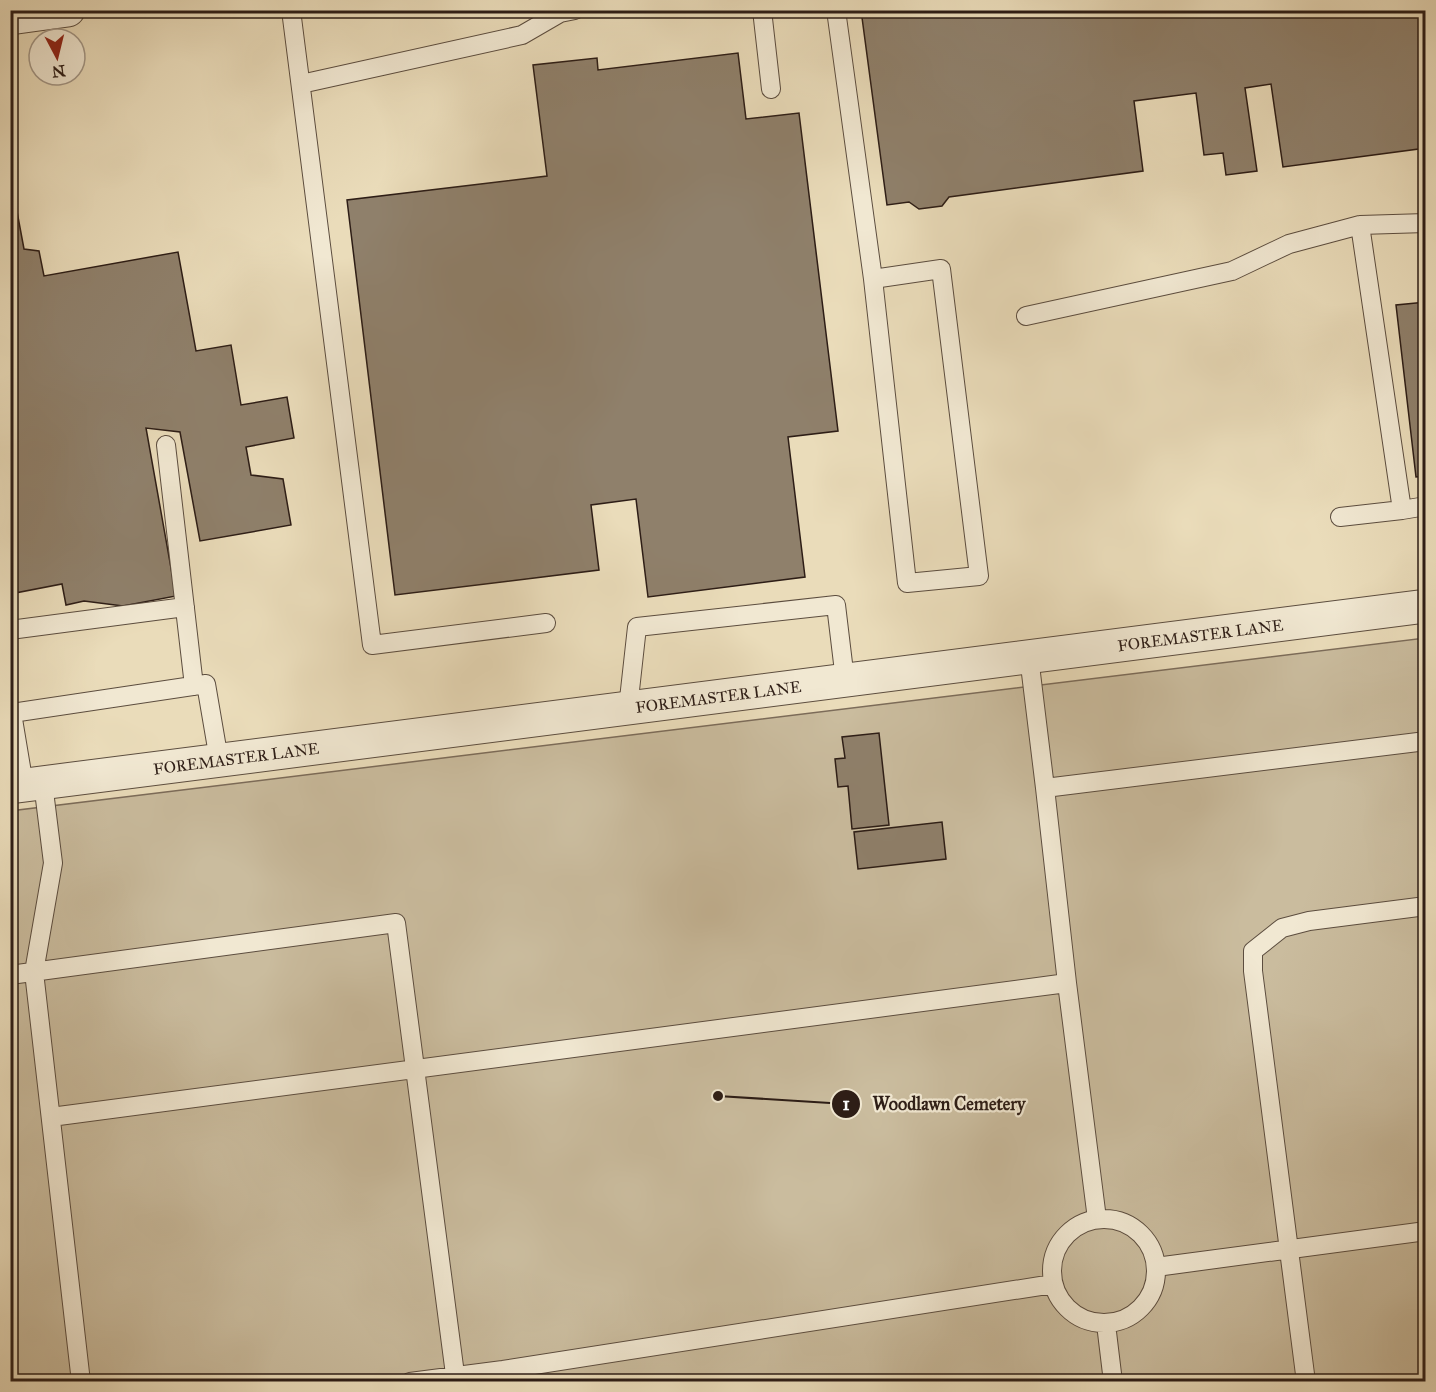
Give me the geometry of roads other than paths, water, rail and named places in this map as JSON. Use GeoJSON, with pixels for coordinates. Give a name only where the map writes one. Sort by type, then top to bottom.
{"type":"FeatureCollection","features":[{"type":"Feature","properties":{"kind":"street"},"geometry":{"type":"LineString","coordinates":[[16,15],[68,10]]}},
{"type":"Feature","properties":{"kind":"street","name":"FOREMASTER LANE"},"geometry":{"type":"LineString","coordinates":[[26,785],[1425,606]]}},
{"type":"Feature","properties":{"kind":"lane"},"geometry":{"type":"LineString","coordinates":[[291,10],[372,645],[546,623]]}},
{"type":"Feature","properties":{"kind":"lane"},"geometry":{"type":"LineString","coordinates":[[301,84],[522,35],[560,12],[574,10]]}},
{"type":"Feature","properties":{"kind":"lane"},"geometry":{"type":"LineString","coordinates":[[762,10],[771,88]]}},
{"type":"Feature","properties":{"kind":"lane"},"geometry":{"type":"LineString","coordinates":[[836,10],[873,279],[907,583],[979,576],[941,269],[873,279]]}},
{"type":"Feature","properties":{"kind":"lane"},"geometry":{"type":"LineString","coordinates":[[1026,316],[1232,271],[1289,244],[1360,225],[1425,223]]}},
{"type":"Feature","properties":{"kind":"lane"},"geometry":{"type":"LineString","coordinates":[[1360,225],[1402,510]]}},
{"type":"Feature","properties":{"kind":"lane"},"geometry":{"type":"LineString","coordinates":[[166,445],[194,686]]}},
{"type":"Feature","properties":{"kind":"lane"},"geometry":{"type":"LineString","coordinates":[[1340,517],[1425,506]]}},
{"type":"Feature","properties":{"kind":"lane"},"geometry":{"type":"LineString","coordinates":[[628,708],[637,627],[836,605],[845,680]]}},
{"type":"Feature","properties":{"kind":"lane"},"geometry":{"type":"LineString","coordinates":[[10,630],[185,607]]}},
{"type":"Feature","properties":{"kind":"lane"},"geometry":{"type":"LineString","coordinates":[[1029,657],[1097,1220]]}},
{"type":"Feature","properties":{"kind":"lane"},"geometry":{"type":"LineString","coordinates":[[81,1382],[34,972],[53,863],[26,785],[11,709],[206,684],[219,760]]}},
{"type":"Feature","properties":{"kind":"lane"},"geometry":{"type":"LineString","coordinates":[[1045,788],[1425,741]]}},
{"type":"Feature","properties":{"kind":"lane"},"geometry":{"type":"LineString","coordinates":[[1305,1382],[1290,1249],[1253,971],[1253,951],[1282,928],[1309,921],[1425,906]]}},
{"type":"Feature","properties":{"kind":"lane"},"geometry":{"type":"LineString","coordinates":[[10,975],[396,922],[456,1379]]}},
{"type":"Feature","properties":{"kind":"lane"},"geometry":{"type":"LineString","coordinates":[[51,1117],[1067,983]]}},
{"type":"Feature","properties":{"kind":"lane"},"geometry":{"type":"LineString","coordinates":[[1097,1220],[1114,1220],[1130,1226],[1143,1236],[1152,1251],[1156,1267],[1155,1283],[1148,1299],[1137,1311],[1122,1320],[1106,1323],[1088,1321],[1072,1313],[1060,1300],[1053,1284],[1052,1266],[1056,1249],[1066,1235],[1080,1225],[1097,1220]]}},
{"type":"Feature","properties":{"kind":"lane"},"geometry":{"type":"LineString","coordinates":[[1156,1267],[1425,1231]]}},
{"type":"Feature","properties":{"kind":"lane"},"geometry":{"type":"LineString","coordinates":[[411,1382],[456,1379],[1053,1284]]}},
{"type":"Feature","properties":{"kind":"lane"},"geometry":{"type":"LineString","coordinates":[[1106,1323],[1113,1382]]}},
{"type":"Feature","properties":{"kind":"place","name":"Woodlawn Cemetery"},"geometry":{"type":"Point","coordinates":[718,1096]}}]}
